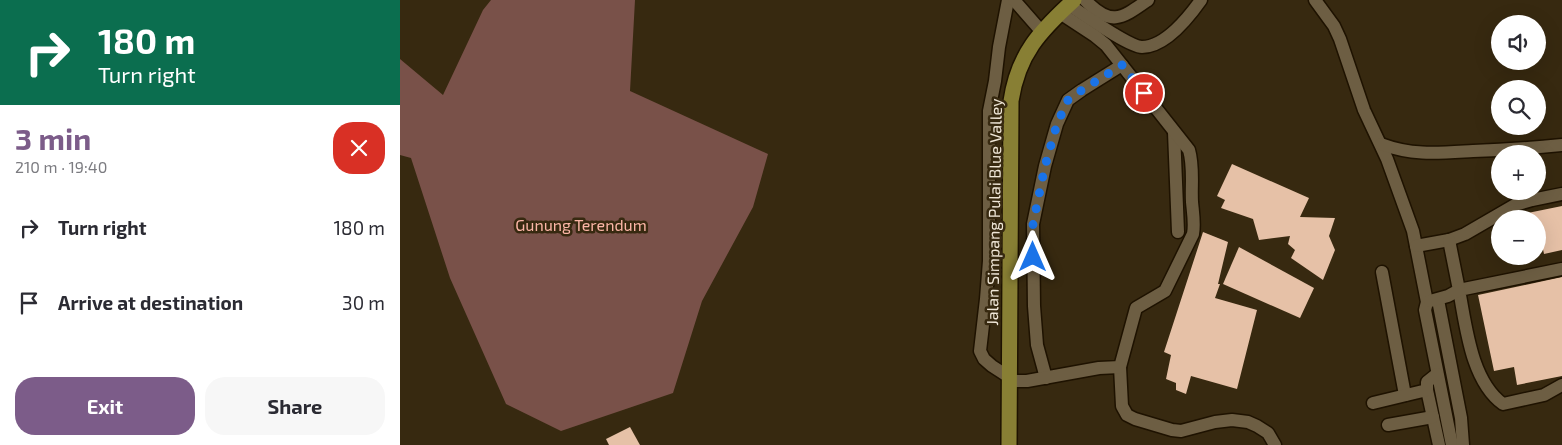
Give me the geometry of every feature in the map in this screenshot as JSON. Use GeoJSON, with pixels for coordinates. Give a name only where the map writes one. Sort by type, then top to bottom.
{"type":"FeatureCollection","features":[{"type":"Feature","properties":{"kind":"main road","name":"Jalan Simpang Pulai Blue Valley"},"geometry":{"type":"LineString","coordinates":[[1010,445],[1010,123],[1012,92],[1018,70],[1025,56],[1042,32],[1068,6]]}},
{"type":"Feature","properties":{"kind":"street"},"geometry":{"type":"LineString","coordinates":[[1008,0],[989,111],[989,261],[980,351],[984,359],[1009,379],[1027,380],[1081,370],[1120,368]]}},
{"type":"Feature","properties":{"kind":"street"},"geometry":{"type":"LineString","coordinates":[[1014,0],[1042,32]]}},
{"type":"Feature","properties":{"kind":"street"},"geometry":{"type":"LineString","coordinates":[[1086,0],[1092,21],[1106,46],[1190,150],[1192,157],[1193,234],[1165,291],[1136,308],[1120,368],[1122,406],[1127,414],[1135,419],[1172,430],[1181,431],[1215,422],[1232,420],[1248,422],[1268,433],[1275,445]]}},
{"type":"Feature","properties":{"kind":"street"},"geometry":{"type":"LineString","coordinates":[[1092,21],[1105,16],[1113,18],[1122,16],[1148,0]]}},
{"type":"Feature","properties":{"kind":"street"},"geometry":{"type":"LineString","coordinates":[[1068,6],[1128,43],[1142,47],[1149,46],[1166,37],[1188,18],[1201,0]]}},
{"type":"Feature","properties":{"kind":"street"},"geometry":{"type":"LineString","coordinates":[[1316,0],[1334,26],[1340,39],[1364,110],[1387,159],[1413,231],[1433,301],[1442,322],[1461,418],[1463,445],[1457,445]]}},
{"type":"Feature","properties":{"kind":"street"},"geometry":{"type":"LineString","coordinates":[[1046,378],[1037,345],[1034,306],[1033,224],[1045,166],[1057,124],[1068,100],[1122,65]]}},
{"type":"Feature","properties":{"kind":"street"},"geometry":{"type":"LineString","coordinates":[[994,88],[1012,92]]}},
{"type":"Feature","properties":{"kind":"street"},"geometry":{"type":"LineString","coordinates":[[1174,132],[1178,232]]}},
{"type":"Feature","properties":{"kind":"street"},"geometry":{"type":"LineString","coordinates":[[1381,144],[1396,150],[1416,153],[1528,149],[1562,145]]}},
{"type":"Feature","properties":{"kind":"street"},"geometry":{"type":"LineString","coordinates":[[1416,246],[1449,240],[1465,234],[1515,206],[1532,200],[1562,194]]}},
{"type":"Feature","properties":{"kind":"street"},"geometry":{"type":"LineString","coordinates":[[1449,240],[1473,361],[1492,393],[1503,404],[1544,395],[1562,385]]}},
{"type":"Feature","properties":{"kind":"street"},"geometry":{"type":"LineString","coordinates":[[1452,445],[1425,310],[1433,301],[1458,290],[1562,269]]}},
{"type":"Feature","properties":{"kind":"street"},"geometry":{"type":"LineString","coordinates":[[1382,272],[1405,395]]}},
{"type":"Feature","properties":{"kind":"street"},"geometry":{"type":"LineString","coordinates":[[1428,325],[1464,318]]}},
{"type":"Feature","properties":{"kind":"street"},"geometry":{"type":"LineString","coordinates":[[1437,374],[1427,382],[1427,390],[1438,445]]}},
{"type":"Feature","properties":{"kind":"street"},"geometry":{"type":"LineString","coordinates":[[1372,403],[1427,390]]}},
{"type":"Feature","properties":{"kind":"street"},"geometry":{"type":"LineString","coordinates":[[1388,425],[1433,417]]}},
{"type":"Feature","properties":{"kind":"green space","name":"Gunung Terendum"},"geometry":{"type":"Polygon","coordinates":[[[491,0],[635,0],[630,91],[768,154],[753,207],[702,301],[673,393],[561,431],[506,404],[450,278],[411,158],[400,155],[400,59],[443,95],[483,10],[491,0]]]}},
{"type":"Feature","properties":{"kind":"building"},"geometry":{"type":"Polygon","coordinates":[[[1232,164],[1309,198],[1300,217],[1335,218],[1329,236],[1335,250],[1323,280],[1291,258],[1295,250],[1288,244],[1290,236],[1259,240],[1253,219],[1221,208],[1225,200],[1217,196],[1232,164]]]}},
{"type":"Feature","properties":{"kind":"building"},"geometry":{"type":"Polygon","coordinates":[[[1562,206],[1562,250],[1546,254],[1546,210],[1542,210],[1562,206]]]}},
{"type":"Feature","properties":{"kind":"building"},"geometry":{"type":"Polygon","coordinates":[[[1203,232],[1228,242],[1218,284],[1220,284],[1215,298],[1257,310],[1237,389],[1191,376],[1186,394],[1176,390],[1176,383],[1166,379],[1171,355],[1164,352],[1203,232]]]}},
{"type":"Feature","properties":{"kind":"building"},"geometry":{"type":"Polygon","coordinates":[[[1239,247],[1314,288],[1300,318],[1223,284],[1239,247]]]}},
{"type":"Feature","properties":{"kind":"building"},"geometry":{"type":"Polygon","coordinates":[[[1562,277],[1562,376],[1517,385],[1514,367],[1494,371],[1478,295],[1562,277]]]}},
{"type":"Feature","properties":{"kind":"building"},"geometry":{"type":"Polygon","coordinates":[[[630,427],[640,445],[609,445],[606,439],[630,427]]]}},
{"type":"Feature","properties":{"kind":"route"},"geometry":{"type":"LineString","coordinates":[[1033,257],[1033,224],[1045,166],[1057,124],[1068,100],[1122,65],[1144,93]]}}]}
